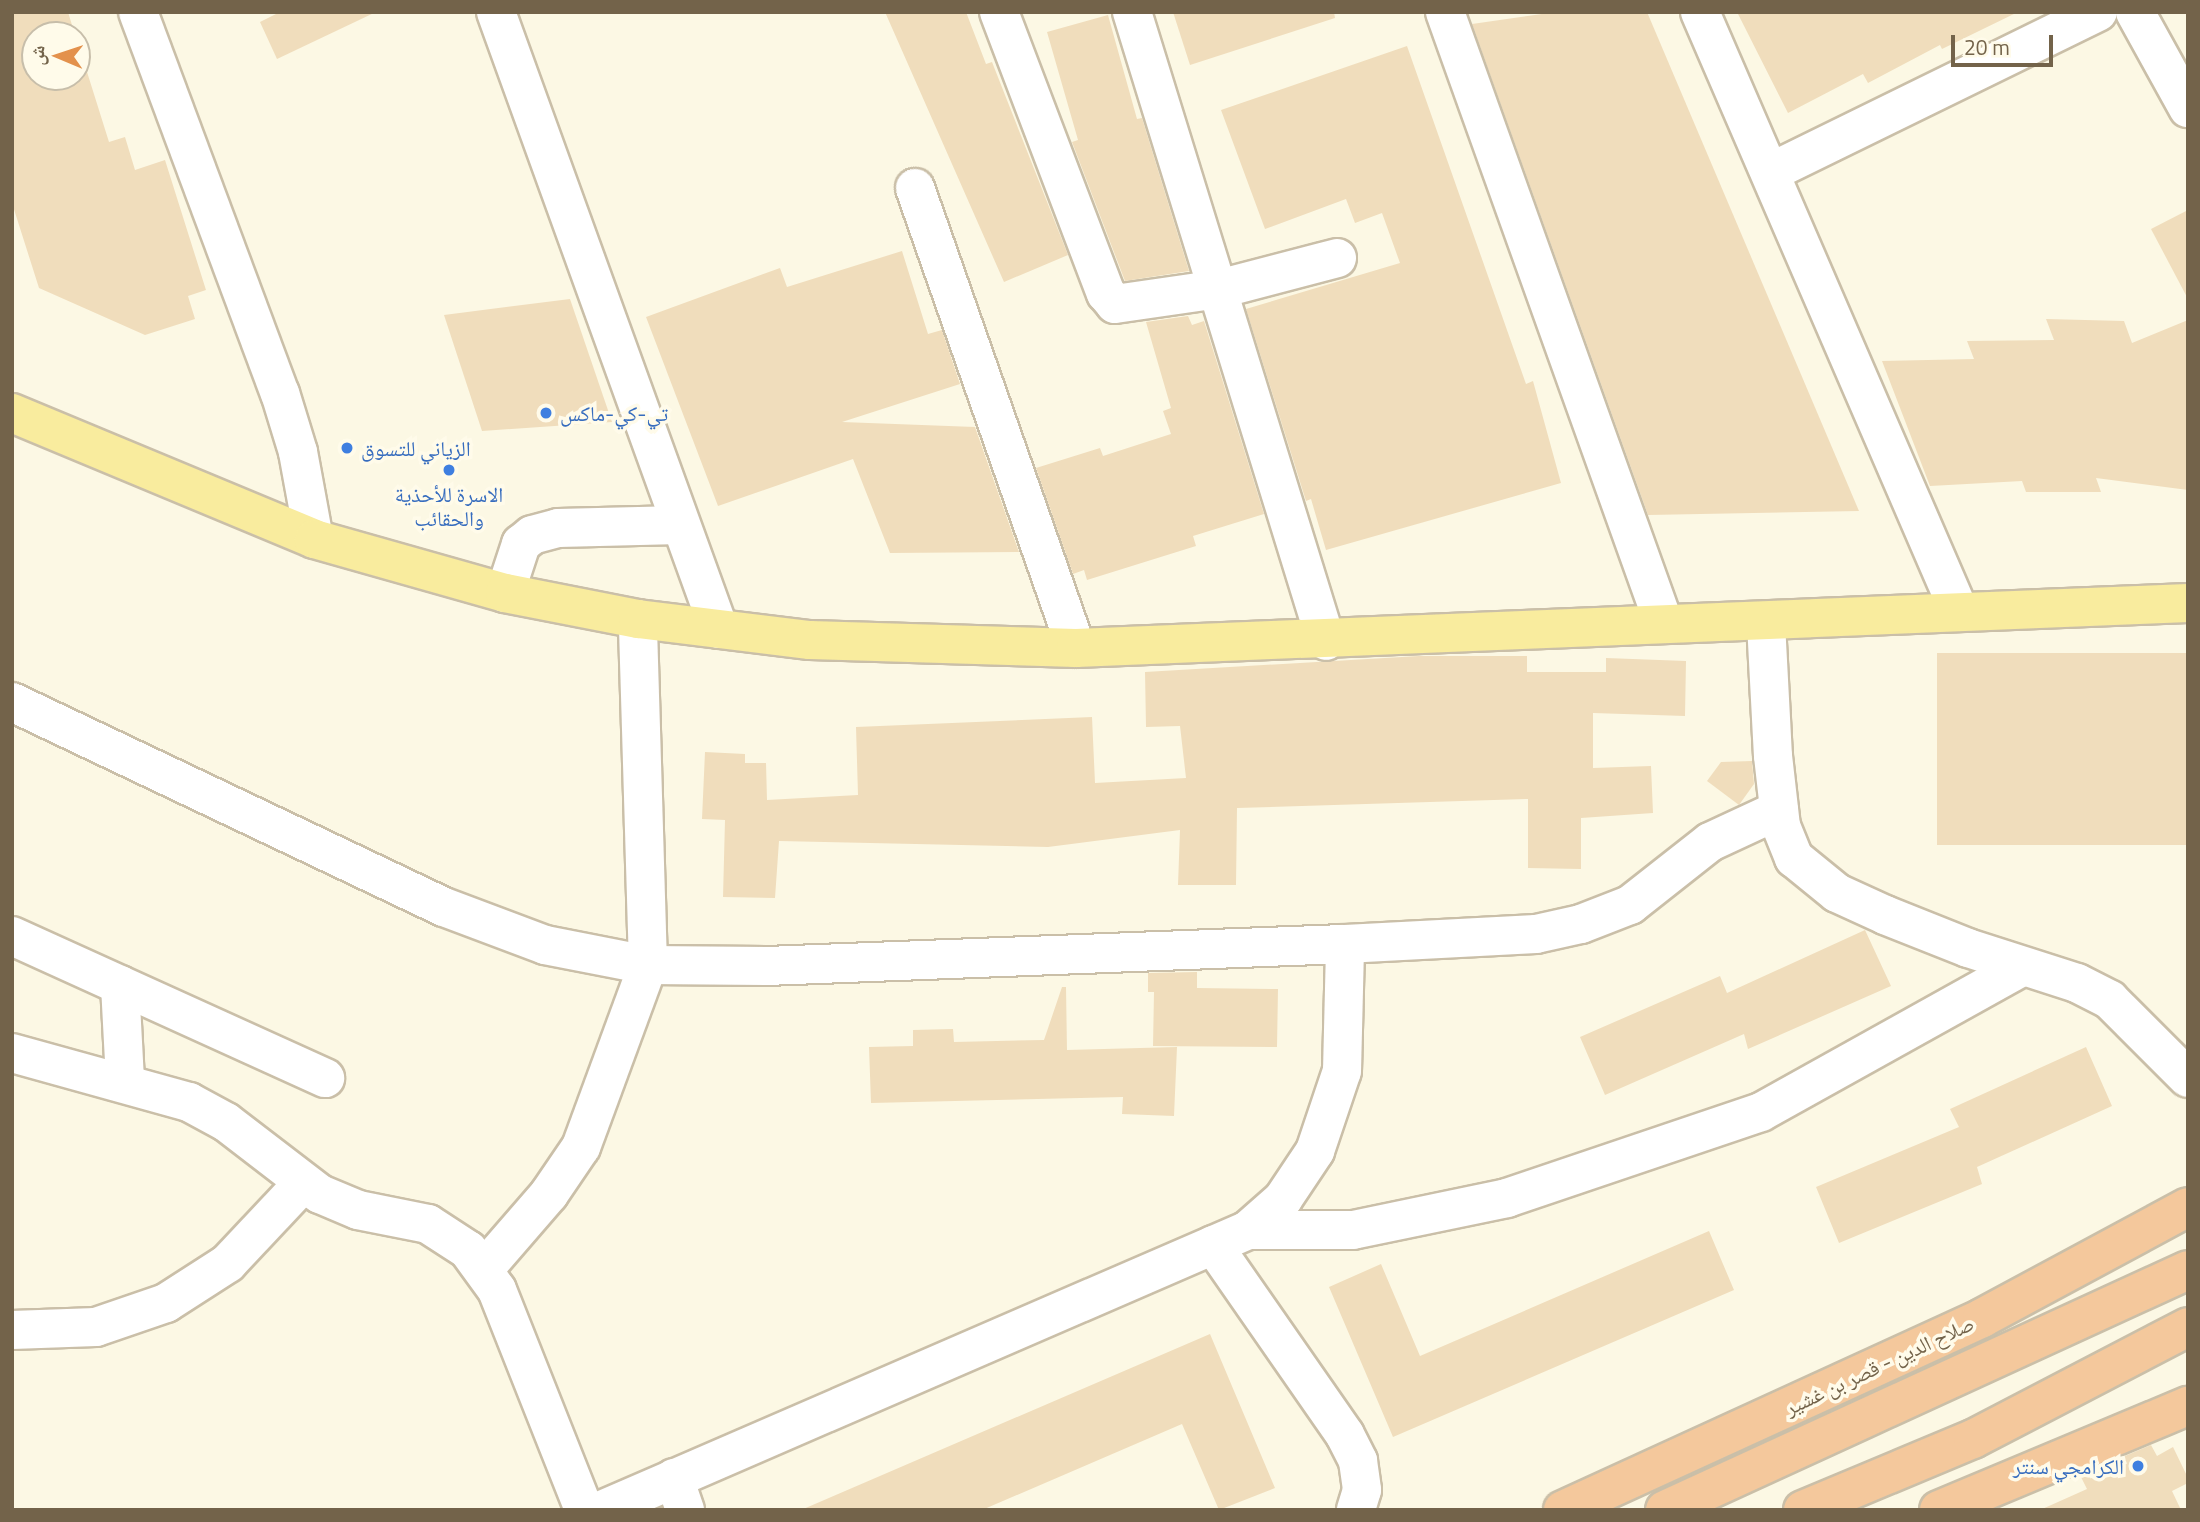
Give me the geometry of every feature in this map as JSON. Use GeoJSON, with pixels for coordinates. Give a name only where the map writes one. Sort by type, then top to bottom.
{"type":"FeatureCollection","features":[{"type":"Feature","properties":{"kind":"highway","name":"صلاح الدين - قصر بن غشير"},"geometry":{"type":"LineString","coordinates":[[1563,1510],[1982,1318],[2188,1207]]}},
{"type":"Feature","properties":{"kind":"highway"},"geometry":{"type":"LineString","coordinates":[[1665,1510],[2188,1270]]}},
{"type":"Feature","properties":{"kind":"highway"},"geometry":{"type":"LineString","coordinates":[[1803,1510],[1973,1439],[2188,1327]]}},
{"type":"Feature","properties":{"kind":"highway"},"geometry":{"type":"LineString","coordinates":[[1939,1510],[2188,1406]]}},
{"type":"Feature","properties":{"kind":"main road"},"geometry":{"type":"LineString","coordinates":[[12,413],[314,539],[505,593],[638,619],[899,645],[1076,648],[1326,641],[2188,603]]}},
{"type":"Feature","properties":{"kind":"street"},"geometry":{"type":"LineString","coordinates":[[138,12],[280,393],[298,452],[314,539]]}},
{"type":"Feature","properties":{"kind":"street"},"geometry":{"type":"LineString","coordinates":[[496,12],[719,629]]}},
{"type":"Feature","properties":{"kind":"street"},"geometry":{"type":"LineString","coordinates":[[999,12],[1106,293],[1115,304],[1219,289],[1338,258]]}},
{"type":"Feature","properties":{"kind":"street"},"geometry":{"type":"LineString","coordinates":[[1132,12],[1326,641]]}},
{"type":"Feature","properties":{"kind":"street"},"geometry":{"type":"LineString","coordinates":[[1700,12],[1772,172],[1959,611]]}},
{"type":"Feature","properties":{"kind":"street"},"geometry":{"type":"LineString","coordinates":[[1772,172],[2098,12]]}},
{"type":"Feature","properties":{"kind":"street"},"geometry":{"type":"LineString","coordinates":[[2134,12],[2188,108]]}},
{"type":"Feature","properties":{"kind":"street"},"geometry":{"type":"LineString","coordinates":[[1451,13],[1664,624]]}},
{"type":"Feature","properties":{"kind":"street"},"geometry":{"type":"LineString","coordinates":[[915,188],[1076,648]]}},
{"type":"Feature","properties":{"kind":"street"},"geometry":{"type":"LineString","coordinates":[[505,593],[521,544],[532,535],[558,528],[680,525]]}},
{"type":"Feature","properties":{"kind":"street"},"geometry":{"type":"LineString","coordinates":[[485,1268],[549,1194],[581,1147],[648,965],[638,619]]}},
{"type":"Feature","properties":{"kind":"street"},"geometry":{"type":"LineString","coordinates":[[1766,622],[1779,810],[1794,858],[1837,893],[2021,967],[2077,984],[2110,1000],[2188,1078]]}},
{"type":"Feature","properties":{"kind":"street"},"geometry":{"type":"LineString","coordinates":[[12,702],[444,907],[544,945],[648,965],[766,966],[1536,934],[1581,924],[1630,905],[1710,842],[1779,810]]}},
{"type":"Feature","properties":{"kind":"street"},"geometry":{"type":"LineString","coordinates":[[12,936],[326,1078]]}},
{"type":"Feature","properties":{"kind":"street"},"geometry":{"type":"LineString","coordinates":[[602,1510],[680,1494],[1248,1230],[1283,1199],[1315,1151],[1342,1071],[1345,944]]}},
{"type":"Feature","properties":{"kind":"street"},"geometry":{"type":"LineString","coordinates":[[1248,1230],[1353,1230],[1507,1198],[1748,1116],[2021,967]]}},
{"type":"Feature","properties":{"kind":"street"},"geometry":{"type":"LineString","coordinates":[[120,985],[125,1082]]}},
{"type":"Feature","properties":{"kind":"street"},"geometry":{"type":"LineString","coordinates":[[12,1053],[125,1082],[189,1102],[226,1122],[303,1184],[358,1210],[428,1224],[468,1250],[485,1268],[584,1510]]}},
{"type":"Feature","properties":{"kind":"street"},"geometry":{"type":"LineString","coordinates":[[12,1330],[96,1327],[166,1304],[228,1263],[303,1184]]}},
{"type":"Feature","properties":{"kind":"street"},"geometry":{"type":"LineString","coordinates":[[1213,1245],[1345,1435],[1358,1461],[1362,1490],[1356,1510]]}},
{"type":"Feature","properties":{"kind":"building"},"geometry":{"type":"Polygon","coordinates":[[[12,12],[68,12],[71,21],[21,21],[21,91],[91,91],[91,85],[109,142],[125,137],[135,170],[165,160],[206,290],[188,296],[195,319],[145,335],[39,288],[12,203],[12,12]]]}},
{"type":"Feature","properties":{"kind":"building"},"geometry":{"type":"Polygon","coordinates":[[[280,12],[376,12],[277,59],[260,22],[280,12]]]}},
{"type":"Feature","properties":{"kind":"building"},"geometry":{"type":"Polygon","coordinates":[[[885,12],[966,12],[986,64],[992,62],[1068,255],[1004,282],[885,12]]]}},
{"type":"Feature","properties":{"kind":"building"},"geometry":{"type":"Polygon","coordinates":[[[1173,12],[1334,12],[1335,18],[1190,65],[1173,12]]]}},
{"type":"Feature","properties":{"kind":"building"},"geometry":{"type":"Polygon","coordinates":[[[1556,12],[1647,12],[1859,511],[1648,515],[1472,24],[1556,12]]]}},
{"type":"Feature","properties":{"kind":"building"},"geometry":{"type":"Polygon","coordinates":[[[1737,12],[2018,12],[1942,49],[1940,45],[1868,83],[1863,74],[1788,113],[1737,12]]]}},
{"type":"Feature","properties":{"kind":"building"},"geometry":{"type":"Polygon","coordinates":[[[1108,15],[1137,119],[1142,118],[1189,271],[1125,281],[1072,142],[1078,140],[1047,32],[1108,15]]]}},
{"type":"Feature","properties":{"kind":"building"},"geometry":{"type":"Polygon","coordinates":[[[1407,46],[1526,384],[1533,381],[1561,483],[1326,550],[1311,499],[1306,501],[1246,309],[1400,263],[1382,213],[1355,223],[1346,199],[1265,229],[1221,110],[1407,46]]]}},
{"type":"Feature","properties":{"kind":"building"},"geometry":{"type":"Polygon","coordinates":[[[2188,210],[2188,299],[2151,229],[2188,210]]]}},
{"type":"Feature","properties":{"kind":"building"},"geometry":{"type":"Polygon","coordinates":[[[902,251],[928,334],[942,330],[960,384],[842,422],[975,427],[1019,552],[890,553],[853,459],[718,506],[646,317],[780,268],[787,287],[902,251]]]}},
{"type":"Feature","properties":{"kind":"building"},"geometry":{"type":"Polygon","coordinates":[[[570,299],[612,422],[482,431],[444,315],[570,299]]]}},
{"type":"Feature","properties":{"kind":"building"},"geometry":{"type":"Polygon","coordinates":[[[1188,316],[1192,325],[1204,321],[1264,514],[1193,536],[1196,546],[1087,580],[1084,570],[1073,574],[1036,468],[1100,448],[1103,456],[1171,434],[1163,411],[1171,408],[1146,322],[1188,316]]]}},
{"type":"Feature","properties":{"kind":"building"},"geometry":{"type":"Polygon","coordinates":[[[2046,319],[2124,321],[2132,343],[2188,320],[2188,490],[2096,478],[2101,492],[2026,492],[2022,481],[1930,486],[1882,361],[1974,359],[1967,341],[2054,340],[2046,319]]]}},
{"type":"Feature","properties":{"kind":"building"},"geometry":{"type":"Polygon","coordinates":[[[1937,653],[2188,653],[2188,845],[1937,845],[1937,653]]]}},
{"type":"Feature","properties":{"kind":"building"},"geometry":{"type":"Polygon","coordinates":[[[1419,656],[1527,656],[1527,672],[1606,672],[1606,658],[1686,661],[1685,716],[1593,713],[1593,768],[1651,766],[1653,813],[1581,818],[1581,869],[1528,868],[1528,799],[1237,808],[1236,885],[1178,885],[1180,830],[1048,847],[779,841],[775,898],[723,897],[725,820],[702,819],[705,752],[745,754],[745,763],[766,763],[767,800],[858,795],[856,727],[1092,717],[1095,783],[1186,778],[1180,726],[1146,727],[1145,672],[1419,656]]]}},
{"type":"Feature","properties":{"kind":"building"},"geometry":{"type":"Polygon","coordinates":[[[1752,761],[1754,784],[1739,805],[1707,781],[1721,762],[1752,761]]]}},
{"type":"Feature","properties":{"kind":"building"},"geometry":{"type":"Polygon","coordinates":[[[1865,930],[1891,986],[1748,1049],[1744,1034],[1605,1095],[1580,1037],[1720,976],[1727,993],[1865,930]]]}},
{"type":"Feature","properties":{"kind":"building"},"geometry":{"type":"Polygon","coordinates":[[[1197,972],[1197,988],[1278,989],[1277,1047],[1153,1046],[1154,992],[1148,992],[1148,973],[1197,972]]]}},
{"type":"Feature","properties":{"kind":"building"},"geometry":{"type":"Polygon","coordinates":[[[1062,987],[1066,987],[1067,1050],[1177,1047],[1174,1116],[1122,1114],[1123,1097],[871,1103],[869,1047],[913,1046],[913,1030],[953,1029],[954,1042],[1044,1040],[1062,987]]]}},
{"type":"Feature","properties":{"kind":"building"},"geometry":{"type":"Polygon","coordinates":[[[2086,1047],[2112,1106],[1977,1167],[1982,1184],[1839,1243],[1816,1187],[1959,1127],[1950,1109],[2086,1047]]]}},
{"type":"Feature","properties":{"kind":"building"},"geometry":{"type":"Polygon","coordinates":[[[1709,1231],[1734,1290],[1393,1437],[1329,1287],[1381,1264],[1420,1356],[1709,1231]]]}},
{"type":"Feature","properties":{"kind":"building"},"geometry":{"type":"Polygon","coordinates":[[[1210,1334],[1275,1488],[1219,1510],[1182,1424],[982,1510],[801,1510],[1210,1334]]]}},
{"type":"Feature","properties":{"kind":"building"},"geometry":{"type":"Polygon","coordinates":[[[2151,1445],[2157,1456],[2173,1447],[2188,1478],[2188,1483],[2172,1491],[2181,1510],[2040,1510],[2087,1489],[2080,1475],[2151,1445]]]}},
{"type":"Feature","properties":{"kind":"place","name":"تي-كي-ماكس"},"geometry":{"type":"Point","coordinates":[546,413]}},
{"type":"Feature","properties":{"kind":"place","name":"الزياني للتسوق"},"geometry":{"type":"Point","coordinates":[347,448]}},
{"type":"Feature","properties":{"kind":"place","name":"الاسرة للأحذية والحقائب"},"geometry":{"type":"Point","coordinates":[449,470]}},
{"type":"Feature","properties":{"kind":"place","name":"الكرامجي سنتر"},"geometry":{"type":"Point","coordinates":[2138,1466]}}]}
